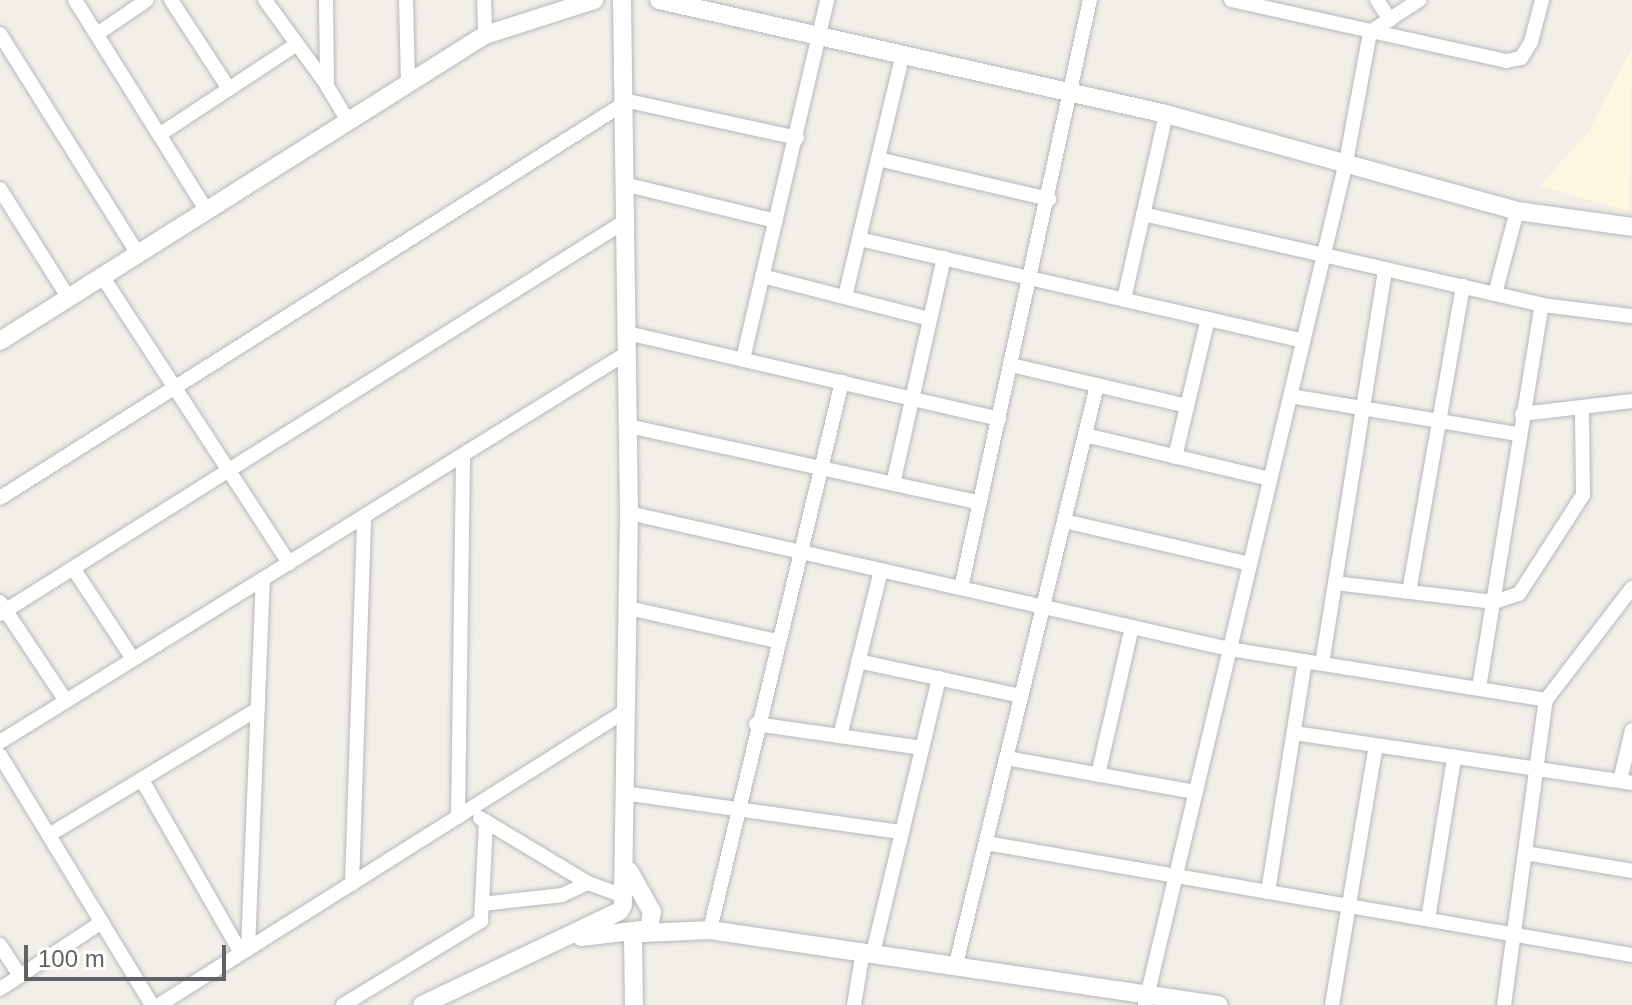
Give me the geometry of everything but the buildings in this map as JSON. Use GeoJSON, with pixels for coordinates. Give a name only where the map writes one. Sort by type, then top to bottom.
{"type":"FeatureCollection","features":[{"type":"Feature","properties":{"kind":"main road"},"geometry":{"type":"LineString","coordinates":[[0,341],[347,119],[485,35],[595,0]]}},
{"type":"Feature","properties":{"kind":"main road"},"geometry":{"type":"LineString","coordinates":[[622,0],[628,101],[629,513],[623,793],[624,853],[635,933],[634,1005]]}},
{"type":"Feature","properties":{"kind":"main road"},"geometry":{"type":"LineString","coordinates":[[659,0],[1166,114],[1517,211],[1632,227]]}},
{"type":"Feature","properties":{"kind":"main road"},"geometry":{"type":"LineString","coordinates":[[631,905],[688,928]]}},
{"type":"Feature","properties":{"kind":"main road"},"geometry":{"type":"LineString","coordinates":[[631,905],[635,933]]}},
{"type":"Feature","properties":{"kind":"main road"},"geometry":{"type":"LineString","coordinates":[[422,1005],[575,938],[631,905]]}},
{"type":"Feature","properties":{"kind":"main road"},"geometry":{"type":"LineString","coordinates":[[575,938],[688,928],[710,930],[956,964],[1146,1000],[1218,1005]]}},
{"type":"Feature","properties":{"kind":"street"},"geometry":{"type":"LineString","coordinates":[[75,0],[206,210]]}},
{"type":"Feature","properties":{"kind":"street"},"geometry":{"type":"LineString","coordinates":[[97,34],[147,0]]}},
{"type":"Feature","properties":{"kind":"street"},"geometry":{"type":"LineString","coordinates":[[171,0],[229,89]]}},
{"type":"Feature","properties":{"kind":"street"},"geometry":{"type":"LineString","coordinates":[[265,0],[347,119]]}},
{"type":"Feature","properties":{"kind":"street"},"geometry":{"type":"LineString","coordinates":[[326,0],[327,86]]}},
{"type":"Feature","properties":{"kind":"street"},"geometry":{"type":"LineString","coordinates":[[406,0],[408,82]]}},
{"type":"Feature","properties":{"kind":"street"},"geometry":{"type":"LineString","coordinates":[[484,0],[485,35]]}},
{"type":"Feature","properties":{"kind":"street"},"geometry":{"type":"LineString","coordinates":[[743,359],[827,0]]}},
{"type":"Feature","properties":{"kind":"street"},"geometry":{"type":"LineString","coordinates":[[961,588],[1074,92],[1090,0]]}},
{"type":"Feature","properties":{"kind":"street"},"geometry":{"type":"LineString","coordinates":[[1377,0],[1390,20]]}},
{"type":"Feature","properties":{"kind":"street"},"geometry":{"type":"LineString","coordinates":[[1146,1000],[1346,162],[1370,32],[1419,0]]}},
{"type":"Feature","properties":{"kind":"street"},"geometry":{"type":"LineString","coordinates":[[1239,1],[1506,61],[1521,58],[1531,42],[1542,0]]}},
{"type":"Feature","properties":{"kind":"street"},"geometry":{"type":"LineString","coordinates":[[0,34],[138,254]]}},
{"type":"Feature","properties":{"kind":"street"},"geometry":{"type":"LineString","coordinates":[[159,135],[297,44]]}},
{"type":"Feature","properties":{"kind":"street"},"geometry":{"type":"LineString","coordinates":[[845,297],[903,54]]}},
{"type":"Feature","properties":{"kind":"street"},"geometry":{"type":"LineString","coordinates":[[0,498],[628,101],[797,138]]}},
{"type":"Feature","properties":{"kind":"street"},"geometry":{"type":"LineString","coordinates":[[1124,299],[1166,114]]}},
{"type":"Feature","properties":{"kind":"street"},"geometry":{"type":"LineString","coordinates":[[878,159],[1049,199]]}},
{"type":"Feature","properties":{"kind":"street"},"geometry":{"type":"LineString","coordinates":[[628,185],[776,221]]}},
{"type":"Feature","properties":{"kind":"street"},"geometry":{"type":"LineString","coordinates":[[0,189],[68,297]]}},
{"type":"Feature","properties":{"kind":"street"},"geometry":{"type":"LineString","coordinates":[[1495,294],[1517,211]]}},
{"type":"Feature","properties":{"kind":"street"},"geometry":{"type":"LineString","coordinates":[[1143,214],[1542,305],[1632,316]]}},
{"type":"Feature","properties":{"kind":"street"},"geometry":{"type":"LineString","coordinates":[[66,701],[2,609],[73,568],[627,220]]}},
{"type":"Feature","properties":{"kind":"street"},"geometry":{"type":"LineString","coordinates":[[859,239],[1303,341]]}},
{"type":"Feature","properties":{"kind":"street"},"geometry":{"type":"LineString","coordinates":[[893,484],[944,258]]}},
{"type":"Feature","properties":{"kind":"street"},"geometry":{"type":"LineString","coordinates":[[1322,664],[1385,269]]}},
{"type":"Feature","properties":{"kind":"street"},"geometry":{"type":"LineString","coordinates":[[102,276],[289,563]]}},
{"type":"Feature","properties":{"kind":"street"},"geometry":{"type":"LineString","coordinates":[[762,276],[930,319]]}},
{"type":"Feature","properties":{"kind":"street"},"geometry":{"type":"LineString","coordinates":[[1409,592],[1463,286]]}},
{"type":"Feature","properties":{"kind":"street"},"geometry":{"type":"LineString","coordinates":[[1479,688],[1518,434],[1542,305]]}},
{"type":"Feature","properties":{"kind":"street"},"geometry":{"type":"LineString","coordinates":[[1175,457],[1208,319]]}},
{"type":"Feature","properties":{"kind":"street"},"geometry":{"type":"LineString","coordinates":[[627,333],[999,419]]}},
{"type":"Feature","properties":{"kind":"street"},"geometry":{"type":"LineString","coordinates":[[0,742],[627,353]]}},
{"type":"Feature","properties":{"kind":"street"},"geometry":{"type":"LineString","coordinates":[[1011,365],[1187,406]]}},
{"type":"Feature","properties":{"kind":"street"},"geometry":{"type":"LineString","coordinates":[[710,930],[735,810],[842,382]]}},
{"type":"Feature","properties":{"kind":"street"},"geometry":{"type":"LineString","coordinates":[[956,964],[1097,385]]}},
{"type":"Feature","properties":{"kind":"street"},"geometry":{"type":"LineString","coordinates":[[1290,396],[1518,434]]}},
{"type":"Feature","properties":{"kind":"street"},"geometry":{"type":"LineString","coordinates":[[1522,414],[1632,401]]}},
{"type":"Feature","properties":{"kind":"street"},"geometry":{"type":"LineString","coordinates":[[1335,583],[1494,602],[1519,594],[1578,508],[1582,407]]}},
{"type":"Feature","properties":{"kind":"street"},"geometry":{"type":"LineString","coordinates":[[628,426],[980,503]]}},
{"type":"Feature","properties":{"kind":"street"},"geometry":{"type":"LineString","coordinates":[[1085,435],[1270,479]]}},
{"type":"Feature","properties":{"kind":"street"},"geometry":{"type":"LineString","coordinates":[[463,455],[463,814]]}},
{"type":"Feature","properties":{"kind":"street"},"geometry":{"type":"LineString","coordinates":[[629,513],[1229,649],[1546,700]]}},
{"type":"Feature","properties":{"kind":"street"},"geometry":{"type":"LineString","coordinates":[[352,884],[364,516]]}},
{"type":"Feature","properties":{"kind":"street"},"geometry":{"type":"LineString","coordinates":[[1064,521],[1250,564]]}},
{"type":"Feature","properties":{"kind":"street"},"geometry":{"type":"LineString","coordinates":[[73,568],[133,659]]}},
{"type":"Feature","properties":{"kind":"street"},"geometry":{"type":"LineString","coordinates":[[840,736],[881,570]]}},
{"type":"Feature","properties":{"kind":"street"},"geometry":{"type":"LineString","coordinates":[[245,951],[263,579]]}},
{"type":"Feature","properties":{"kind":"street"},"geometry":{"type":"LineString","coordinates":[[1504,1005],[1546,700],[1632,588]]}},
{"type":"Feature","properties":{"kind":"street"},"geometry":{"type":"LineString","coordinates":[[628,608],[777,641]]}},
{"type":"Feature","properties":{"kind":"street"},"geometry":{"type":"LineString","coordinates":[[1098,775],[1132,627]]}},
{"type":"Feature","properties":{"kind":"street"},"geometry":{"type":"LineString","coordinates":[[858,661],[1021,696]]}},
{"type":"Feature","properties":{"kind":"street"},"geometry":{"type":"LineString","coordinates":[[1268,892],[1305,662]]}},
{"type":"Feature","properties":{"kind":"street"},"geometry":{"type":"LineString","coordinates":[[854,1005],[902,832],[939,678]]}},
{"type":"Feature","properties":{"kind":"street"},"geometry":{"type":"LineString","coordinates":[[49,835],[258,709]]}},
{"type":"Feature","properties":{"kind":"street"},"geometry":{"type":"LineString","coordinates":[[159,1005],[627,710]]}},
{"type":"Feature","properties":{"kind":"street"},"geometry":{"type":"LineString","coordinates":[[756,724],[922,748]]}},
{"type":"Feature","properties":{"kind":"street"},"geometry":{"type":"LineString","coordinates":[[1294,733],[1626,782],[1632,730]]}},
{"type":"Feature","properties":{"kind":"street"},"geometry":{"type":"LineString","coordinates":[[1332,1005],[1376,746]]}},
{"type":"Feature","properties":{"kind":"street"},"geometry":{"type":"LineString","coordinates":[[0,755],[152,1005]]}},
{"type":"Feature","properties":{"kind":"street"},"geometry":{"type":"LineString","coordinates":[[1006,758],[1195,792]]}},
{"type":"Feature","properties":{"kind":"street"},"geometry":{"type":"LineString","coordinates":[[1428,919],[1454,759]]}},
{"type":"Feature","properties":{"kind":"street"},"geometry":{"type":"LineString","coordinates":[[142,780],[245,951]]}},
{"type":"Feature","properties":{"kind":"street"},"geometry":{"type":"LineString","coordinates":[[623,793],[902,832]]}},
{"type":"Feature","properties":{"kind":"street"},"geometry":{"type":"LineString","coordinates":[[463,814],[486,821],[588,883],[631,905]]}},
{"type":"Feature","properties":{"kind":"street"},"geometry":{"type":"LineString","coordinates":[[343,1005],[477,924],[482,904],[486,821]]}},
{"type":"Feature","properties":{"kind":"street"},"geometry":{"type":"LineString","coordinates":[[986,843],[1632,955]]}},
{"type":"Feature","properties":{"kind":"street"},"geometry":{"type":"LineString","coordinates":[[1525,853],[1632,871]]}},
{"type":"Feature","properties":{"kind":"street"},"geometry":{"type":"LineString","coordinates":[[482,904],[562,895],[588,883]]}},
{"type":"Feature","properties":{"kind":"street"},"geometry":{"type":"LineString","coordinates":[[0,989],[102,922]]}},
{"type":"Feature","properties":{"kind":"street"},"geometry":{"type":"LineString","coordinates":[[0,945],[20,976]]}},
{"type":"Feature","properties":{"kind":"shaded area"},"geometry":{"type":"Polygon","coordinates":[[[1632,48],[1629,211],[1540,186],[1589,131],[1632,48]]]}}]}
